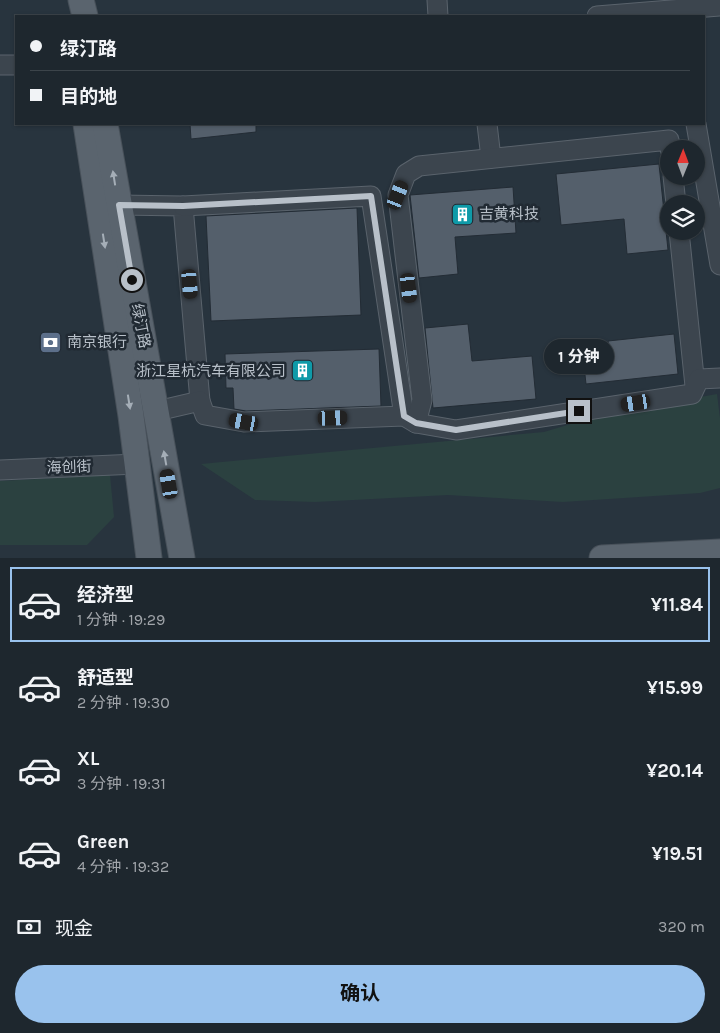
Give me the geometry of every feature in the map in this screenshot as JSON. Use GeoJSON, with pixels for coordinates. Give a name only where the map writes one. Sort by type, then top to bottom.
{"type":"FeatureCollection","features":[{"type":"Feature","properties":{"kind":"main road"},"geometry":{"type":"LineString","coordinates":[[65,0],[68,15]]}},
{"type":"Feature","properties":{"kind":"main road"},"geometry":{"type":"LineString","coordinates":[[81,0],[85,15]]}},
{"type":"Feature","properties":{"kind":"main road","name":"绿汀路"},"geometry":{"type":"LineString","coordinates":[[86,125],[137,464],[149,558]]}},
{"type":"Feature","properties":{"kind":"main road","name":"绿汀路"},"geometry":{"type":"LineString","coordinates":[[105,125],[182,558]]}},
{"type":"Feature","properties":{"kind":"main road"},"geometry":{"type":"LineString","coordinates":[[602,558],[720,552]]}},
{"type":"Feature","properties":{"kind":"street"},"geometry":{"type":"LineString","coordinates":[[437,0],[438,15]]}},
{"type":"Feature","properties":{"kind":"street"},"geometry":{"type":"LineString","coordinates":[[607,15],[720,6]]}},
{"type":"Feature","properties":{"kind":"street"},"geometry":{"type":"LineString","coordinates":[[0,65],[15,64]]}},
{"type":"Feature","properties":{"kind":"street"},"geometry":{"type":"LineString","coordinates":[[487,125],[491,158]]}},
{"type":"Feature","properties":{"kind":"street"},"geometry":{"type":"LineString","coordinates":[[696,125],[720,265]]}},
{"type":"Feature","properties":{"kind":"street"},"geometry":{"type":"LineString","coordinates":[[410,420],[422,400],[398,195],[406,174],[419,166],[660,141]]}},
{"type":"Feature","properties":{"kind":"street"},"geometry":{"type":"LineString","coordinates":[[119,205],[183,206],[371,196],[410,420]]}},
{"type":"Feature","properties":{"kind":"street"},"geometry":{"type":"LineString","coordinates":[[183,206],[200,401],[204,415],[244,422],[410,420],[456,430],[692,394],[699,379],[720,378]]}},
{"type":"Feature","properties":{"kind":"street"},"geometry":{"type":"LineString","coordinates":[[680,240],[695,386]]}},
{"type":"Feature","properties":{"kind":"street"},"geometry":{"type":"LineString","coordinates":[[157,411],[200,401]]}},
{"type":"Feature","properties":{"kind":"street","name":"海创街"},"geometry":{"type":"LineString","coordinates":[[0,470],[137,464]]}},
{"type":"Feature","properties":{"kind":"green space"},"geometry":{"type":"Polygon","coordinates":[[[717,394],[720,418],[720,488],[700,493],[563,502],[448,495],[315,502],[255,500],[201,464],[544,432],[601,415],[717,394]]]}},
{"type":"Feature","properties":{"kind":"green space"},"geometry":{"type":"Polygon","coordinates":[[[110,475],[114,517],[87,545],[0,545],[0,481],[110,475]]]}},
{"type":"Feature","properties":{"kind":"building"},"geometry":{"type":"Polygon","coordinates":[[[190,125],[256,125],[256,132],[191,139],[190,125]]]}},
{"type":"Feature","properties":{"kind":"building"},"geometry":{"type":"Polygon","coordinates":[[[659,164],[662,195],[660,195],[660,240],[667,240],[668,250],[627,254],[624,219],[561,225],[556,174],[659,164]]]}},
{"type":"Feature","properties":{"kind":"building","name":"吉黄科技"},"geometry":{"type":"Polygon","coordinates":[[[513,187],[516,233],[455,237],[458,274],[419,278],[410,195],[513,187]]]}},
{"type":"Feature","properties":{"kind":"building"},"geometry":{"type":"Polygon","coordinates":[[[357,208],[361,315],[211,321],[206,216],[357,208]]]}},
{"type":"Feature","properties":{"kind":"building"},"geometry":{"type":"Polygon","coordinates":[[[468,324],[472,361],[532,356],[536,399],[433,408],[425,328],[468,324]]]}},
{"type":"Feature","properties":{"kind":"building"},"geometry":{"type":"Polygon","coordinates":[[[674,334],[678,374],[586,384],[584,366],[610,364],[608,341],[674,334]]]}},
{"type":"Feature","properties":{"kind":"building","name":"浙江星杭汽车有限公司"},"geometry":{"type":"Polygon","coordinates":[[[379,349],[381,406],[246,411],[234,409],[233,388],[226,388],[225,354],[379,349]]]}},
{"type":"Feature","properties":{"kind":"place","name":"吉黄科技"},"geometry":{"type":"Point","coordinates":[463,214]}},
{"type":"Feature","properties":{"kind":"place","name":"南京银行"},"geometry":{"type":"Point","coordinates":[51,342]}},
{"type":"Feature","properties":{"kind":"place","name":"浙江星杭汽车有限公司"},"geometry":{"type":"Point","coordinates":[302,371]}},
{"type":"Feature","properties":{"kind":"route"},"geometry":{"type":"LineString","coordinates":[[132,280],[119,205],[183,206],[371,196],[404,416],[416,423],[456,430],[579,411]]}}]}
